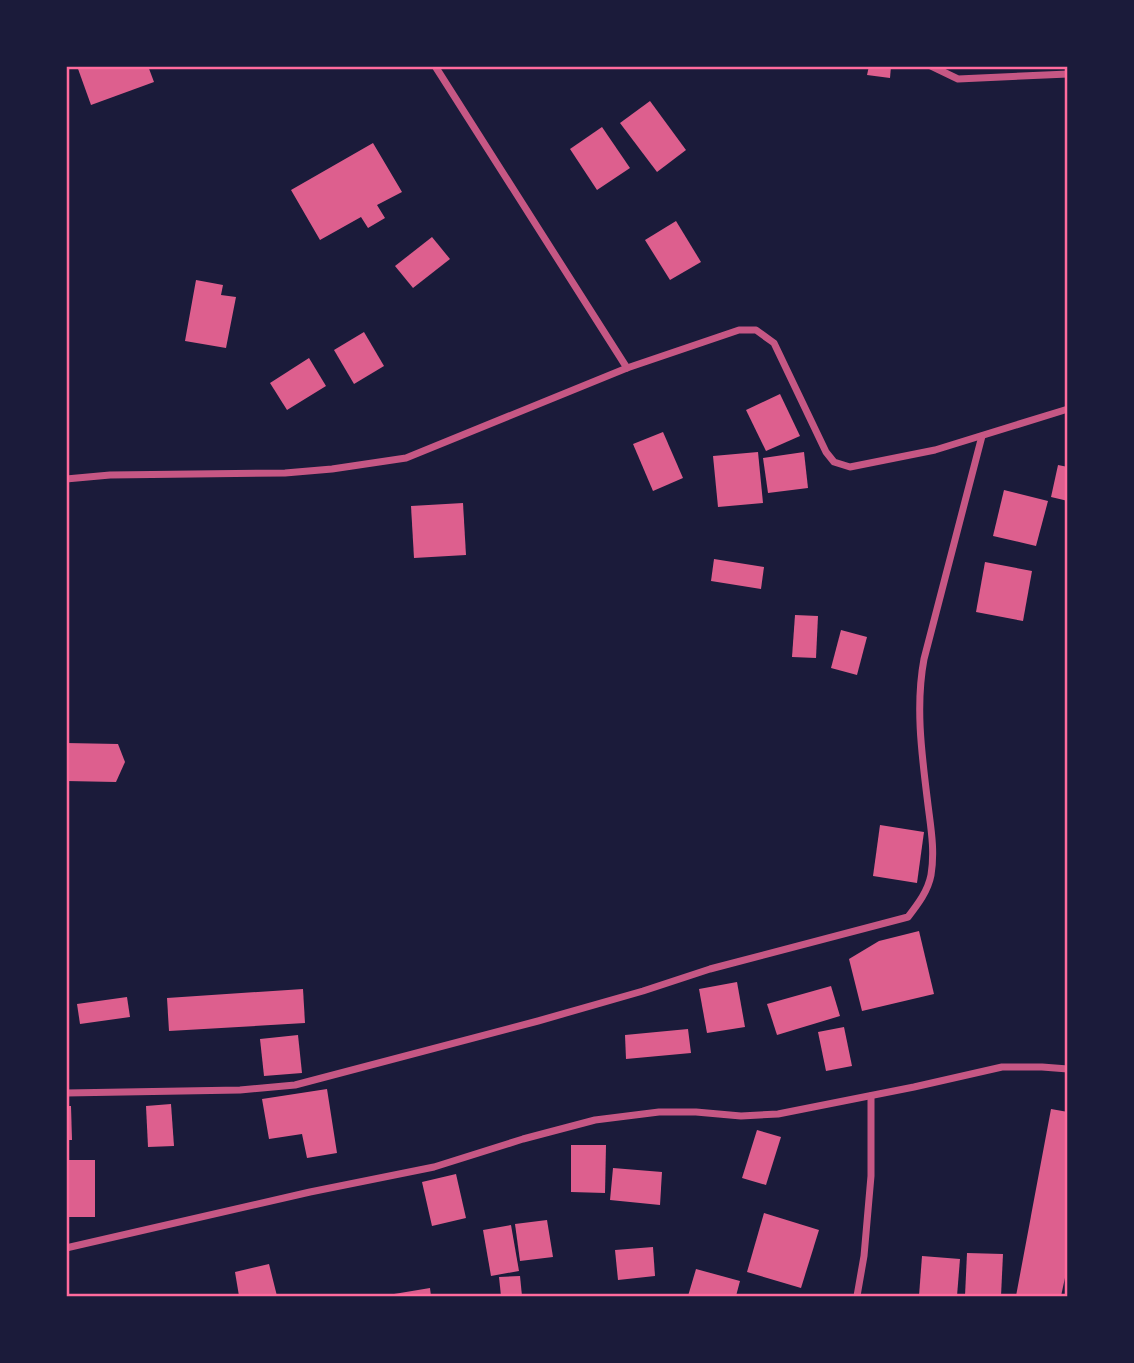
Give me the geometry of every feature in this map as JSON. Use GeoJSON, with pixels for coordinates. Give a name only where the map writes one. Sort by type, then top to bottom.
{"type":"FeatureCollection","features":[{"type":"Feature","properties":{"kind":"street"},"geometry":{"type":"LineString","coordinates":[[435,66],[627,368]]}},
{"type":"Feature","properties":{"kind":"street"},"geometry":{"type":"LineString","coordinates":[[931,66],[958,79],[1068,74]]}},
{"type":"Feature","properties":{"kind":"street"},"geometry":{"type":"LineString","coordinates":[[66,479],[110,475],[285,472],[332,469],[406,458],[627,368],[739,330],[756,330],[774,343],[826,452],[834,462],[850,467],[935,450],[1068,409]]}},
{"type":"Feature","properties":{"kind":"street"},"geometry":{"type":"LineString","coordinates":[[66,1093],[240,1090],[295,1085],[538,1021],[710,969],[908,917],[922,899],[931,878],[934,850],[919,726],[920,684],[924,659],[982,436]]}},
{"type":"Feature","properties":{"kind":"street"},"geometry":{"type":"LineString","coordinates":[[66,1248],[310,1192],[434,1167],[595,1120],[659,1112],[741,1116],[778,1114],[1002,1067],[1042,1066],[1068,1069]]}},
{"type":"Feature","properties":{"kind":"street"},"geometry":{"type":"LineString","coordinates":[[856,1297],[864,1256],[871,1176],[871,1096]]}},
{"type":"Feature","properties":{"kind":"building"},"geometry":{"type":"Polygon","coordinates":[[[77,66],[148,66],[154,82],[91,105],[77,66]]]}},
{"type":"Feature","properties":{"kind":"building"},"geometry":{"type":"Polygon","coordinates":[[[869,66],[891,66],[890,78],[867,75],[869,66]]]}},
{"type":"Feature","properties":{"kind":"building"},"geometry":{"type":"Polygon","coordinates":[[[650,101],[686,150],[657,172],[620,123],[650,101]]]}},
{"type":"Feature","properties":{"kind":"building"},"geometry":{"type":"Polygon","coordinates":[[[602,127],[630,168],[597,190],[570,149],[602,127]]]}},
{"type":"Feature","properties":{"kind":"building"},"geometry":{"type":"Polygon","coordinates":[[[373,143],[402,192],[377,205],[385,218],[368,228],[361,217],[320,240],[291,190],[373,143]]]}},
{"type":"Feature","properties":{"kind":"building"},"geometry":{"type":"Polygon","coordinates":[[[676,221],[701,262],[670,280],[645,240],[676,221]]]}},
{"type":"Feature","properties":{"kind":"building"},"geometry":{"type":"Polygon","coordinates":[[[432,237],[450,259],[413,288],[395,266],[432,237]]]}},
{"type":"Feature","properties":{"kind":"building"},"geometry":{"type":"Polygon","coordinates":[[[196,280],[223,285],[221,295],[236,297],[226,348],[185,341],[196,280]]]}},
{"type":"Feature","properties":{"kind":"building"},"geometry":{"type":"Polygon","coordinates":[[[364,332],[384,366],[354,384],[334,350],[364,332]]]}},
{"type":"Feature","properties":{"kind":"building"},"geometry":{"type":"Polygon","coordinates":[[[309,358],[326,386],[287,410],[270,383],[309,358]]]}},
{"type":"Feature","properties":{"kind":"building"},"geometry":{"type":"Polygon","coordinates":[[[780,394],[800,436],[766,451],[746,410],[780,394]]]}},
{"type":"Feature","properties":{"kind":"building"},"geometry":{"type":"Polygon","coordinates":[[[663,432],[683,478],[653,491],[633,444],[663,432]]]}},
{"type":"Feature","properties":{"kind":"building"},"geometry":{"type":"Polygon","coordinates":[[[758,452],[763,503],[718,507],[713,456],[758,452]]]}},
{"type":"Feature","properties":{"kind":"building"},"geometry":{"type":"Polygon","coordinates":[[[804,452],[808,488],[768,493],[763,458],[804,452]]]}},
{"type":"Feature","properties":{"kind":"building"},"geometry":{"type":"Polygon","coordinates":[[[1058,465],[1068,467],[1068,501],[1051,497],[1058,465]]]}},
{"type":"Feature","properties":{"kind":"building"},"geometry":{"type":"Polygon","coordinates":[[[1004,490],[1048,501],[1036,546],[993,536],[1004,490]]]}},
{"type":"Feature","properties":{"kind":"building"},"geometry":{"type":"Polygon","coordinates":[[[463,503],[466,555],[414,558],[411,506],[463,503]]]}},
{"type":"Feature","properties":{"kind":"building"},"geometry":{"type":"Polygon","coordinates":[[[714,559],[764,567],[761,589],[711,581],[714,559]]]}},
{"type":"Feature","properties":{"kind":"building"},"geometry":{"type":"Polygon","coordinates":[[[985,562],[1032,571],[1023,621],[976,612],[985,562]]]}},
{"type":"Feature","properties":{"kind":"building"},"geometry":{"type":"Polygon","coordinates":[[[795,615],[818,616],[816,658],[792,657],[795,615]]]}},
{"type":"Feature","properties":{"kind":"building"},"geometry":{"type":"Polygon","coordinates":[[[841,630],[867,637],[857,675],[831,668],[841,630]]]}},
{"type":"Feature","properties":{"kind":"building"},"geometry":{"type":"Polygon","coordinates":[[[66,743],[118,744],[125,762],[116,782],[66,781],[66,743]]]}},
{"type":"Feature","properties":{"kind":"building"},"geometry":{"type":"Polygon","coordinates":[[[880,825],[924,832],[917,883],[873,876],[880,825]]]}},
{"type":"Feature","properties":{"kind":"building"},"geometry":{"type":"Polygon","coordinates":[[[919,931],[934,994],[862,1011],[849,959],[879,941],[919,931]]]}},
{"type":"Feature","properties":{"kind":"building"},"geometry":{"type":"Polygon","coordinates":[[[737,982],[745,1027],[707,1033],[699,989],[737,982]]]}},
{"type":"Feature","properties":{"kind":"building"},"geometry":{"type":"Polygon","coordinates":[[[831,986],[840,1016],[777,1035],[767,1004],[831,986]]]}},
{"type":"Feature","properties":{"kind":"building"},"geometry":{"type":"Polygon","coordinates":[[[303,989],[305,1023],[169,1031],[167,998],[303,989]]]}},
{"type":"Feature","properties":{"kind":"building"},"geometry":{"type":"Polygon","coordinates":[[[127,997],[130,1017],[80,1024],[77,1004],[127,997]]]}},
{"type":"Feature","properties":{"kind":"building"},"geometry":{"type":"Polygon","coordinates":[[[844,1027],[852,1066],[826,1071],[818,1032],[844,1027]]]}},
{"type":"Feature","properties":{"kind":"building"},"geometry":{"type":"Polygon","coordinates":[[[688,1029],[691,1053],[626,1059],[625,1035],[688,1029]]]}},
{"type":"Feature","properties":{"kind":"building"},"geometry":{"type":"Polygon","coordinates":[[[298,1035],[302,1073],[264,1076],[260,1039],[298,1035]]]}},
{"type":"Feature","properties":{"kind":"building"},"geometry":{"type":"Polygon","coordinates":[[[327,1089],[337,1153],[307,1158],[302,1134],[269,1139],[262,1099],[327,1089]]]}},
{"type":"Feature","properties":{"kind":"building"},"geometry":{"type":"Polygon","coordinates":[[[171,1104],[174,1146],[148,1147],[146,1106],[171,1104]]]}},
{"type":"Feature","properties":{"kind":"building"},"geometry":{"type":"Polygon","coordinates":[[[66,1106],[71,1106],[72,1140],[66,1140],[66,1106]]]}},
{"type":"Feature","properties":{"kind":"building"},"geometry":{"type":"Polygon","coordinates":[[[1051,1109],[1068,1112],[1068,1264],[1061,1296],[1016,1296],[1051,1109]]]}},
{"type":"Feature","properties":{"kind":"building"},"geometry":{"type":"Polygon","coordinates":[[[757,1130],[781,1137],[766,1185],[742,1178],[757,1130]]]}},
{"type":"Feature","properties":{"kind":"building"},"geometry":{"type":"Polygon","coordinates":[[[571,1145],[606,1145],[605,1193],[571,1192],[571,1145]]]}},
{"type":"Feature","properties":{"kind":"building"},"geometry":{"type":"Polygon","coordinates":[[[66,1160],[95,1160],[95,1217],[66,1217],[66,1160]]]}},
{"type":"Feature","properties":{"kind":"building"},"geometry":{"type":"Polygon","coordinates":[[[613,1168],[662,1172],[660,1205],[610,1200],[613,1168]]]}},
{"type":"Feature","properties":{"kind":"building"},"geometry":{"type":"Polygon","coordinates":[[[456,1174],[466,1218],[432,1226],[422,1182],[456,1174]]]}},
{"type":"Feature","properties":{"kind":"building"},"geometry":{"type":"Polygon","coordinates":[[[764,1213],[819,1230],[801,1288],[747,1272],[764,1213]]]}},
{"type":"Feature","properties":{"kind":"building"},"geometry":{"type":"Polygon","coordinates":[[[547,1220],[553,1257],[520,1261],[515,1224],[547,1220]]]}},
{"type":"Feature","properties":{"kind":"building"},"geometry":{"type":"Polygon","coordinates":[[[511,1225],[519,1271],[491,1276],[483,1230],[511,1225]]]}},
{"type":"Feature","properties":{"kind":"building"},"geometry":{"type":"Polygon","coordinates":[[[653,1247],[655,1276],[618,1280],[615,1250],[653,1247]]]}},
{"type":"Feature","properties":{"kind":"building"},"geometry":{"type":"Polygon","coordinates":[[[967,1253],[1003,1254],[1001,1296],[965,1296],[967,1253]]]}},
{"type":"Feature","properties":{"kind":"building"},"geometry":{"type":"Polygon","coordinates":[[[922,1256],[960,1259],[957,1296],[919,1296],[922,1256]]]}},
{"type":"Feature","properties":{"kind":"building"},"geometry":{"type":"Polygon","coordinates":[[[269,1264],[277,1296],[239,1296],[235,1272],[269,1264]]]}},
{"type":"Feature","properties":{"kind":"building"},"geometry":{"type":"Polygon","coordinates":[[[696,1269],[740,1281],[736,1296],[688,1296],[696,1269]]]}},
{"type":"Feature","properties":{"kind":"building"},"geometry":{"type":"Polygon","coordinates":[[[520,1276],[522,1296],[501,1296],[499,1277],[520,1276]]]}},
{"type":"Feature","properties":{"kind":"building"},"geometry":{"type":"Polygon","coordinates":[[[430,1288],[431,1296],[388,1296],[388,1295],[430,1288]]]}}]}
